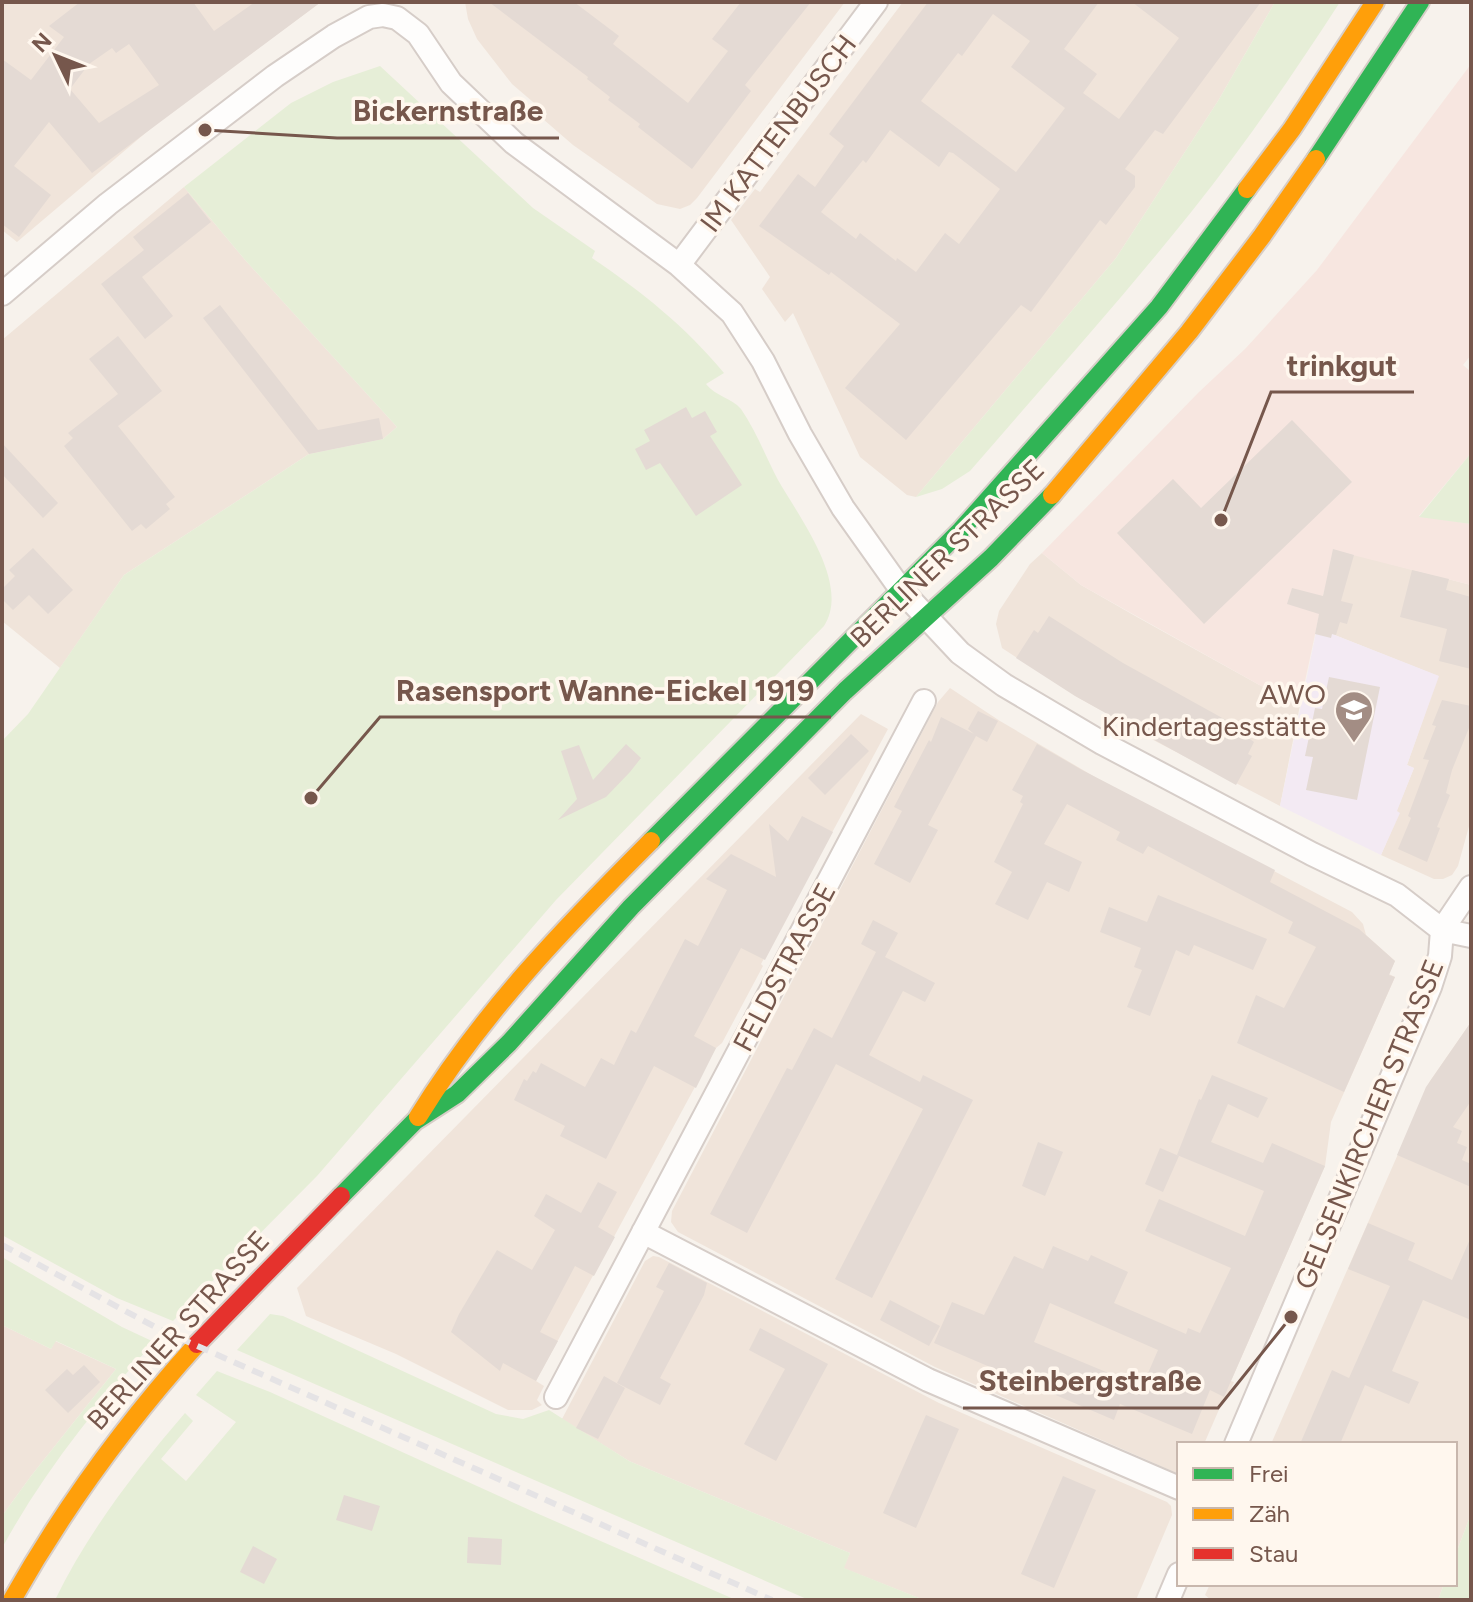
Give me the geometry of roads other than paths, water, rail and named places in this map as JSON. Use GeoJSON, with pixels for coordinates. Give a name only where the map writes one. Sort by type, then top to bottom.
{"type":"FeatureCollection","features":[{"type":"Feature","properties":{"kind":"main road","name":"BERLINER STRASSE"},"geometry":{"type":"LineString","coordinates":[[415,1121],[440,1078],[527,969],[587,904],[961,530],[1159,307],[1292,129],[1375,2]]}},
{"type":"Feature","properties":{"kind":"main road","name":"BERLINER STRASSE"},"geometry":{"type":"LineString","coordinates":[[12,1600],[69,1502],[119,1432],[227,1314],[415,1121],[457,1094],[499,1053],[631,907],[853,683],[991,558],[1046,502],[1189,332],[1308,172],[1420,2]]}},
{"type":"Feature","properties":{"kind":"street","name":"IM KATTENBUSCH"},"geometry":{"type":"LineString","coordinates":[[679,265],[876,2]]}},
{"type":"Feature","properties":{"kind":"street","name":"GELSENKIRCHER STRASSE"},"geometry":{"type":"LineString","coordinates":[[398,10],[451,83],[504,134],[552,173],[679,265],[732,313],[763,361],[821,471],[902,591],[960,653],[1004,685],[1102,743],[1312,854],[1397,895],[1442,930],[1440,956],[1430,987],[1237,1442]]}},
{"type":"Feature","properties":{"kind":"street"},"geometry":{"type":"LineString","coordinates":[[6,282],[296,62],[369,17],[398,10]]}},
{"type":"Feature","properties":{"kind":"street","name":"FELDSTRASSE"},"geometry":{"type":"LineString","coordinates":[[556,1397],[924,701]]}},
{"type":"Feature","properties":{"kind":"street"},"geometry":{"type":"LineString","coordinates":[[1471,887],[1442,930],[1471,936]]}},
{"type":"Feature","properties":{"kind":"street"},"geometry":{"type":"LineString","coordinates":[[643,1232],[928,1380],[1177,1487]]}},
{"type":"Feature","properties":{"kind":"street"},"geometry":{"type":"LineString","coordinates":[[1168,1600],[1177,1579]]}},
{"type":"Feature","properties":{"kind":"railway"},"geometry":{"type":"LineString","coordinates":[[2,1245],[159,1329],[772,1600]]}},
{"type":"Feature","properties":{"kind":"place","name":"Bickernstraße"},"geometry":{"type":"Point","coordinates":[205,130]}},
{"type":"Feature","properties":{"kind":"place","name":"trinkgut"},"geometry":{"type":"Point","coordinates":[1221,520]}},
{"type":"Feature","properties":{"kind":"place","name":"AWO Kindertagesstätte"},"geometry":{"type":"Point","coordinates":[1354,744]}},
{"type":"Feature","properties":{"kind":"place","name":"Rasensport Wanne-Eickel 1919"},"geometry":{"type":"Point","coordinates":[311,798]}},
{"type":"Feature","properties":{"kind":"place","name":"Steinbergstraße"},"geometry":{"type":"Point","coordinates":[1291,1317]}}]}
